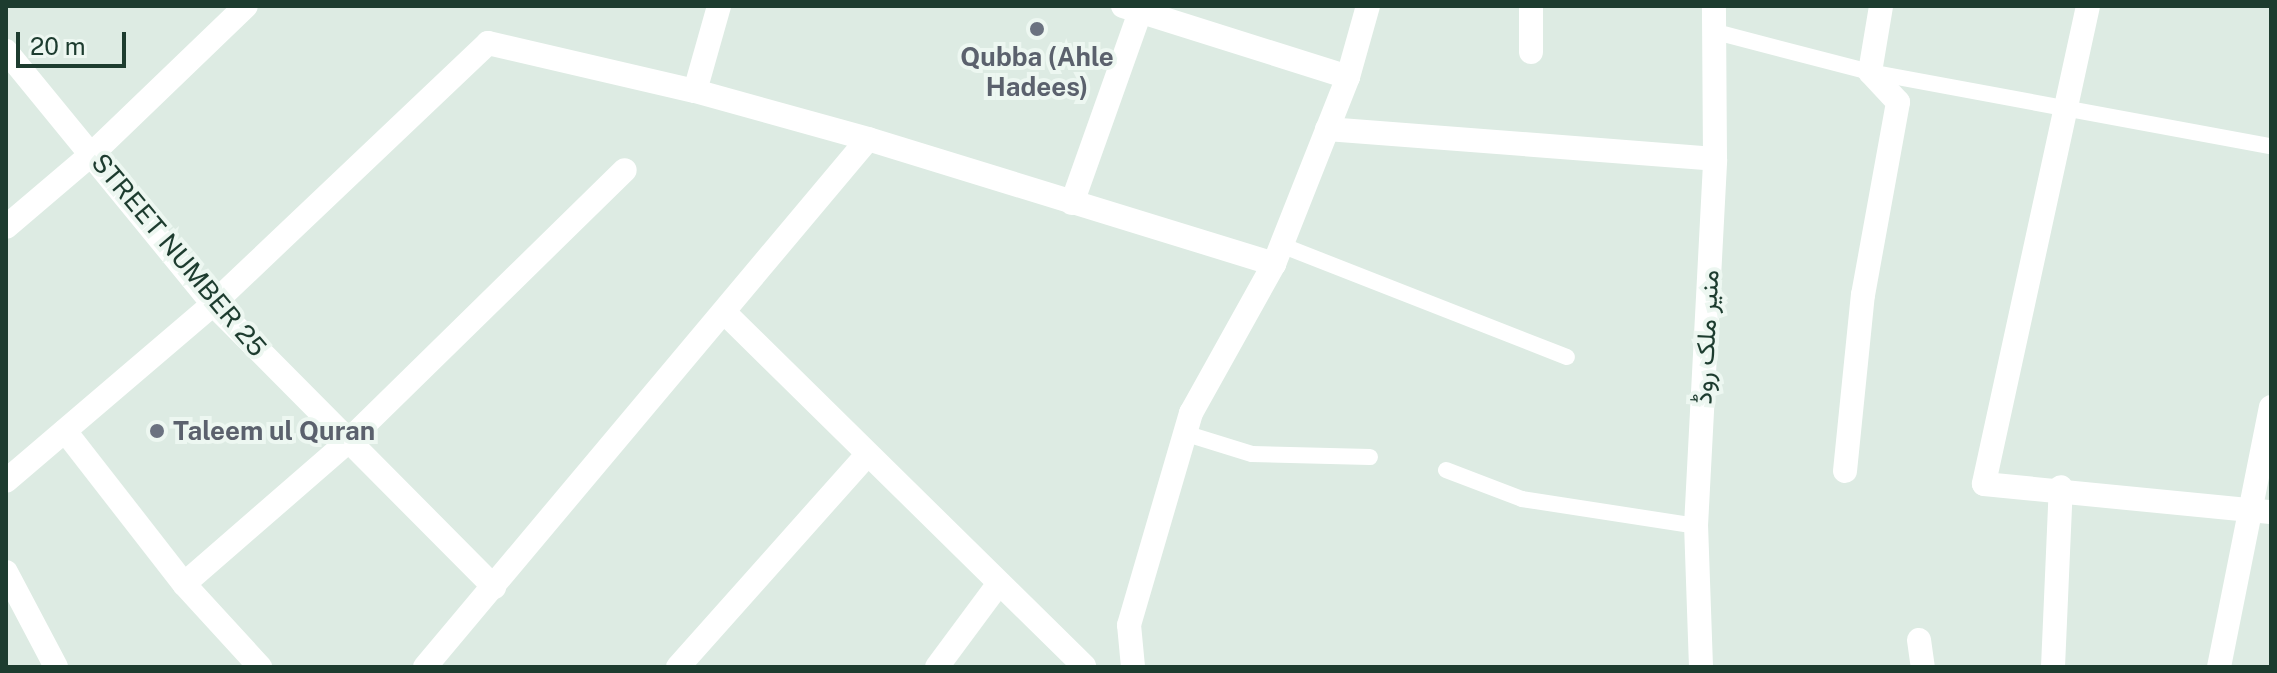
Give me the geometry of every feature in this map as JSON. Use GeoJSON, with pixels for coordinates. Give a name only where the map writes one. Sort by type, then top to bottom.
{"type":"FeatureCollection","features":[{"type":"Feature","properties":{"kind":"street"},"geometry":{"type":"LineString","coordinates":[[6,227],[93,153],[246,6]]}},
{"type":"Feature","properties":{"kind":"street"},"geometry":{"type":"LineString","coordinates":[[695,91],[719,6]]}},
{"type":"Feature","properties":{"kind":"street"},"geometry":{"type":"LineString","coordinates":[[1133,667],[1129,625],[1184,433],[1278,255],[1348,77],[1368,6]]}},
{"type":"Feature","properties":{"kind":"street"},"geometry":{"type":"LineString","coordinates":[[1531,6],[1531,52]]}},
{"type":"Feature","properties":{"kind":"street","name":"منیر ملک روڈ"},"geometry":{"type":"LineString","coordinates":[[1701,667],[1696,526],[1715,159],[1714,6]]}},
{"type":"Feature","properties":{"kind":"street"},"geometry":{"type":"LineString","coordinates":[[1845,471],[1863,295],[1898,102],[1870,72],[1881,6]]}},
{"type":"Feature","properties":{"kind":"street"},"geometry":{"type":"LineString","coordinates":[[2088,6],[2069,111],[1984,484],[2061,487],[2262,510]]}},
{"type":"Feature","properties":{"kind":"street"},"geometry":{"type":"LineString","coordinates":[[1072,203],[1135,8],[1348,77]]}},
{"type":"Feature","properties":{"kind":"street"},"geometry":{"type":"LineString","coordinates":[[6,481],[213,304],[488,43],[695,91],[868,139],[1072,203],[1278,255]]}},
{"type":"Feature","properties":{"kind":"street","name":"STREET NUMBER 25"},"geometry":{"type":"LineString","coordinates":[[6,51],[93,153],[213,304],[346,443],[494,587]]}},
{"type":"Feature","properties":{"kind":"street"},"geometry":{"type":"LineString","coordinates":[[1327,129],[1715,159]]}},
{"type":"Feature","properties":{"kind":"street"},"geometry":{"type":"LineString","coordinates":[[425,667],[868,139]]}},
{"type":"Feature","properties":{"kind":"street"},"geometry":{"type":"LineString","coordinates":[[184,584],[346,443],[625,170]]}},
{"type":"Feature","properties":{"kind":"street"},"geometry":{"type":"LineString","coordinates":[[724,312],[997,586],[1084,666]]}},
{"type":"Feature","properties":{"kind":"street"},"geometry":{"type":"LineString","coordinates":[[2219,667],[2262,510],[2271,407]]}},
{"type":"Feature","properties":{"kind":"street"},"geometry":{"type":"LineString","coordinates":[[65,431],[184,584],[260,667]]}},
{"type":"Feature","properties":{"kind":"street"},"geometry":{"type":"LineString","coordinates":[[678,667],[868,454]]}},
{"type":"Feature","properties":{"kind":"street"},"geometry":{"type":"LineString","coordinates":[[2053,667],[2061,487]]}},
{"type":"Feature","properties":{"kind":"street"},"geometry":{"type":"LineString","coordinates":[[6,572],[56,667]]}},
{"type":"Feature","properties":{"kind":"street"},"geometry":{"type":"LineString","coordinates":[[937,667],[997,586]]}},
{"type":"Feature","properties":{"kind":"street"},"geometry":{"type":"LineString","coordinates":[[1919,640],[1923,667]]}},
{"type":"Feature","properties":{"kind":"lane"},"geometry":{"type":"LineString","coordinates":[[1716,32],[1870,72],[2271,146]]}},
{"type":"Feature","properties":{"kind":"lane"},"geometry":{"type":"LineString","coordinates":[[1278,255],[1567,357]]}},
{"type":"Feature","properties":{"kind":"lane"},"geometry":{"type":"LineString","coordinates":[[1184,433],[1252,454],[1370,457]]}},
{"type":"Feature","properties":{"kind":"lane"},"geometry":{"type":"LineString","coordinates":[[1446,470],[1522,499],[1696,526]]}},
{"type":"Feature","properties":{"kind":"place","name":"Qubba (Ahle Hadees)"},"geometry":{"type":"Point","coordinates":[1037,29]}},
{"type":"Feature","properties":{"kind":"place","name":"Taleem ul Quran"},"geometry":{"type":"Point","coordinates":[157,431]}}]}
